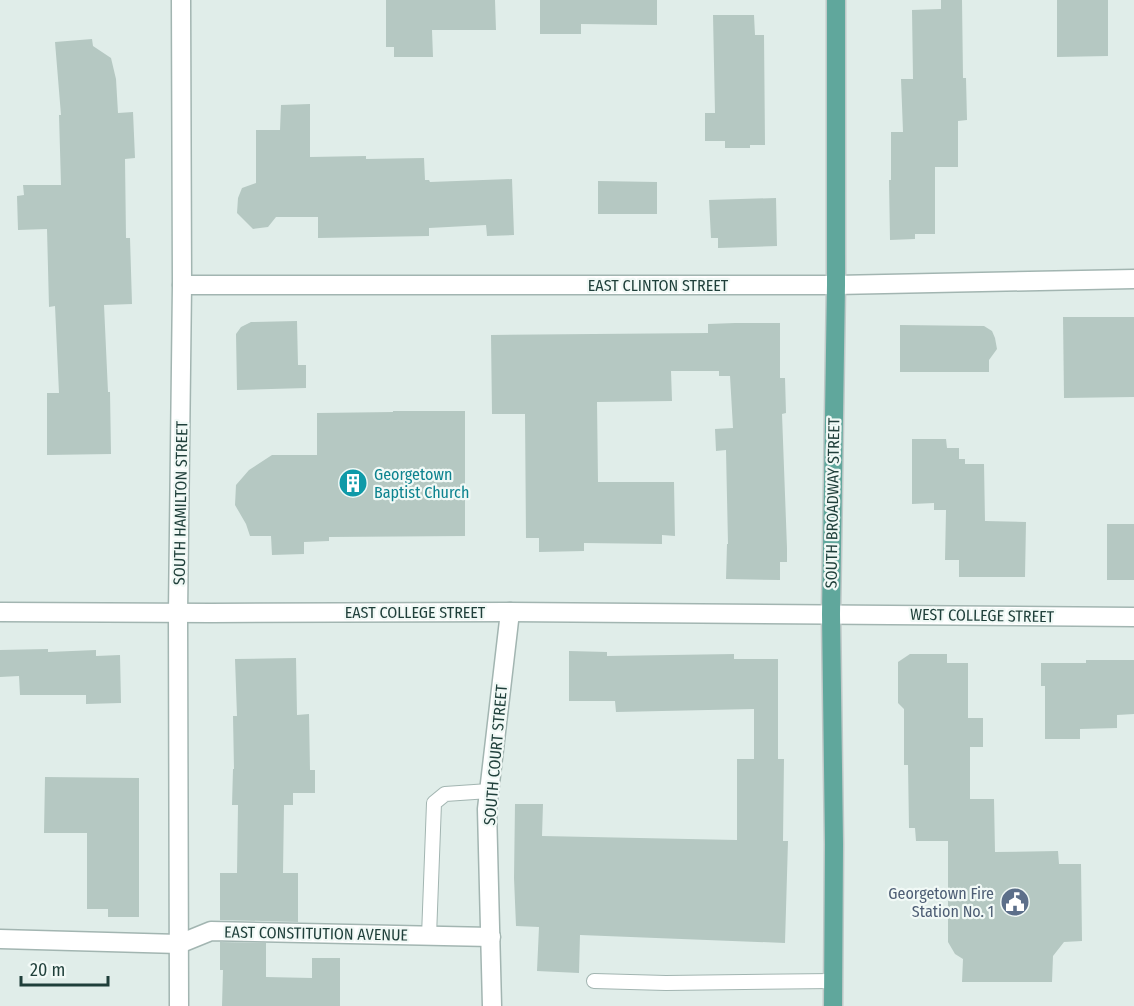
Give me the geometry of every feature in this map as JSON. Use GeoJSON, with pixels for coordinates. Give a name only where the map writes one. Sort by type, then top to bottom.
{"type":"FeatureCollection","features":[{"type":"Feature","properties":{"kind":"main road","name":"SOUTH BROADWAY STREET"},"geometry":{"type":"LineString","coordinates":[[833,1006],[834,844],[831,614],[836,285],[836,0]]}},
{"type":"Feature","properties":{"kind":"street","name":"SOUTH HAMILTON STREET"},"geometry":{"type":"LineString","coordinates":[[179,1006],[181,0]]}},
{"type":"Feature","properties":{"kind":"street","name":"EAST CLINTON STREET"},"geometry":{"type":"LineString","coordinates":[[182,285],[836,285],[1134,279]]}},
{"type":"Feature","properties":{"kind":"street","name":"EAST COLLEGE STREET"},"geometry":{"type":"LineString","coordinates":[[0,612],[831,614]]}},
{"type":"Feature","properties":{"kind":"street","name":"SOUTH COURT STREET"},"geometry":{"type":"LineString","coordinates":[[492,1006],[487,809],[510,612]]}},
{"type":"Feature","properties":{"kind":"street","name":"WEST COLLEGE STREET"},"geometry":{"type":"LineString","coordinates":[[831,614],[1134,617]]}},
{"type":"Feature","properties":{"kind":"street","name":"EAST CONSTITUTION AVENUE"},"geometry":{"type":"LineString","coordinates":[[0,939],[179,944],[211,931],[491,937]]}},
{"type":"Feature","properties":{"kind":"lane"},"geometry":{"type":"LineString","coordinates":[[429,936],[434,803],[445,794],[489,791]]}},
{"type":"Feature","properties":{"kind":"lane"},"geometry":{"type":"LineString","coordinates":[[594,981],[666,983],[833,981]]}},
{"type":"Feature","properties":{"kind":"building"},"geometry":{"type":"Polygon","coordinates":[[[386,0],[495,0],[496,30],[432,30],[433,57],[394,57],[394,47],[386,47],[386,0]]]}},
{"type":"Feature","properties":{"kind":"building"},"geometry":{"type":"Polygon","coordinates":[[[540,0],[657,0],[657,25],[581,24],[581,34],[540,34],[540,0]]]}},
{"type":"Feature","properties":{"kind":"building"},"geometry":{"type":"Polygon","coordinates":[[[941,0],[962,0],[963,78],[966,78],[967,120],[958,121],[958,167],[935,167],[935,234],[915,234],[915,239],[890,240],[891,132],[903,132],[901,79],[913,79],[912,10],[941,9],[941,0]]]}},
{"type":"Feature","properties":{"kind":"building"},"geometry":{"type":"Polygon","coordinates":[[[1057,0],[1108,0],[1108,56],[1057,57],[1057,0]]]}},
{"type":"Feature","properties":{"kind":"building"},"geometry":{"type":"Polygon","coordinates":[[[713,15],[754,15],[755,35],[764,35],[765,145],[750,145],[750,148],[725,148],[725,141],[705,141],[705,113],[715,113],[713,15]]]}},
{"type":"Feature","properties":{"kind":"building"},"geometry":{"type":"Polygon","coordinates":[[[92,39],[93,46],[111,58],[116,79],[118,113],[133,112],[135,158],[125,159],[126,238],[130,238],[132,304],[104,305],[108,392],[110,392],[111,454],[47,455],[47,393],[59,393],[55,306],[49,307],[47,229],[18,230],[17,196],[24,195],[23,185],[61,185],[59,115],[61,115],[55,42],[92,39]]]}},
{"type":"Feature","properties":{"kind":"building"},"geometry":{"type":"Polygon","coordinates":[[[310,104],[310,157],[424,158],[425,180],[430,182],[512,179],[514,235],[487,236],[486,225],[429,228],[429,236],[318,238],[318,217],[276,217],[268,227],[253,229],[237,213],[238,198],[242,188],[256,183],[256,130],[280,130],[281,105],[310,104]]]}},
{"type":"Feature","properties":{"kind":"building"},"geometry":{"type":"Polygon","coordinates":[[[598,181],[657,182],[657,214],[598,214],[598,181]]]}},
{"type":"Feature","properties":{"kind":"building"},"geometry":{"type":"Polygon","coordinates":[[[776,198],[777,246],[718,248],[718,238],[711,238],[709,200],[776,198]]]}},
{"type":"Feature","properties":{"kind":"building"},"geometry":{"type":"Polygon","coordinates":[[[1063,317],[1134,317],[1134,397],[1064,398],[1063,317]]]}},
{"type":"Feature","properties":{"kind":"building"},"geometry":{"type":"Polygon","coordinates":[[[297,321],[298,365],[306,365],[306,388],[237,390],[236,334],[241,327],[251,322],[297,321]]]}},
{"type":"Feature","properties":{"kind":"building"},"geometry":{"type":"Polygon","coordinates":[[[780,323],[780,378],[785,378],[786,413],[782,414],[787,562],[780,562],[780,580],[726,579],[728,544],[726,450],[716,451],[715,429],[733,428],[730,376],[719,376],[719,371],[671,371],[672,401],[597,402],[598,482],[674,482],[675,536],[662,535],[662,544],[584,543],[584,551],[539,552],[539,538],[526,538],[525,414],[492,414],[491,335],[708,333],[708,324],[780,323]]]}},
{"type":"Feature","properties":{"kind":"building"},"geometry":{"type":"Polygon","coordinates":[[[900,325],[984,326],[992,331],[997,349],[989,360],[989,372],[900,372],[900,325]]]}},
{"type":"Feature","properties":{"kind":"building","name":"Georgetown Baptist Church"},"geometry":{"type":"Polygon","coordinates":[[[465,411],[465,536],[329,537],[329,541],[304,542],[304,554],[272,555],[271,536],[250,536],[235,505],[236,485],[249,470],[272,455],[317,455],[317,413],[465,411]]]}},
{"type":"Feature","properties":{"kind":"building"},"geometry":{"type":"Polygon","coordinates":[[[912,439],[946,439],[947,448],[959,448],[959,459],[965,459],[965,464],[984,464],[985,521],[1026,522],[1025,577],[959,577],[959,560],[945,560],[946,510],[934,510],[934,503],[912,504],[912,439]]]}},
{"type":"Feature","properties":{"kind":"building"},"geometry":{"type":"Polygon","coordinates":[[[1107,524],[1134,524],[1134,580],[1107,580],[1107,524]]]}},
{"type":"Feature","properties":{"kind":"building"},"geometry":{"type":"Polygon","coordinates":[[[48,649],[48,652],[96,650],[96,656],[120,655],[121,703],[86,704],[86,695],[20,695],[19,676],[0,677],[0,650],[48,649]]]}},
{"type":"Feature","properties":{"kind":"building"},"geometry":{"type":"Polygon","coordinates":[[[569,651],[607,652],[607,656],[734,654],[734,659],[778,659],[778,759],[784,759],[783,841],[788,841],[785,943],[580,935],[579,973],[537,971],[539,927],[516,926],[515,804],[543,804],[542,836],[737,840],[737,759],[754,759],[754,709],[616,712],[615,701],[569,701],[569,651]]]}},
{"type":"Feature","properties":{"kind":"building"},"geometry":{"type":"Polygon","coordinates":[[[910,654],[947,654],[947,663],[968,663],[968,718],[983,718],[983,747],[970,747],[970,799],[994,799],[995,852],[1058,851],[1059,864],[1081,864],[1082,941],[1064,942],[1053,956],[1052,982],[962,982],[963,959],[955,954],[948,942],[948,841],[916,841],[915,828],[909,828],[908,765],[904,765],[904,709],[898,703],[898,662],[910,654]]]}},
{"type":"Feature","properties":{"kind":"building"},"geometry":{"type":"Polygon","coordinates":[[[296,658],[297,715],[309,714],[310,770],[315,770],[315,793],[293,793],[293,805],[284,805],[283,873],[298,873],[298,922],[220,920],[220,873],[237,873],[238,805],[232,805],[233,716],[237,716],[235,659],[296,658]]]}},
{"type":"Feature","properties":{"kind":"building"},"geometry":{"type":"Polygon","coordinates":[[[1086,660],[1134,660],[1134,714],[1117,715],[1117,728],[1080,729],[1080,739],[1045,739],[1045,686],[1041,686],[1041,663],[1086,663],[1086,660]]]}},
{"type":"Feature","properties":{"kind":"building"},"geometry":{"type":"Polygon","coordinates":[[[45,777],[139,778],[139,917],[108,917],[108,909],[87,909],[87,833],[44,833],[45,777]]]}},
{"type":"Feature","properties":{"kind":"building"},"geometry":{"type":"Polygon","coordinates":[[[220,942],[266,943],[266,977],[312,978],[312,958],[340,958],[340,1006],[222,1006],[223,970],[220,970],[220,942]]]}},
{"type":"Feature","properties":{"kind":"place","name":"Georgetown Baptist Church"},"geometry":{"type":"Point","coordinates":[353,483]}},
{"type":"Feature","properties":{"kind":"place","name":"Georgetown Fire Station No. 1"},"geometry":{"type":"Point","coordinates":[1015,902]}}]}
